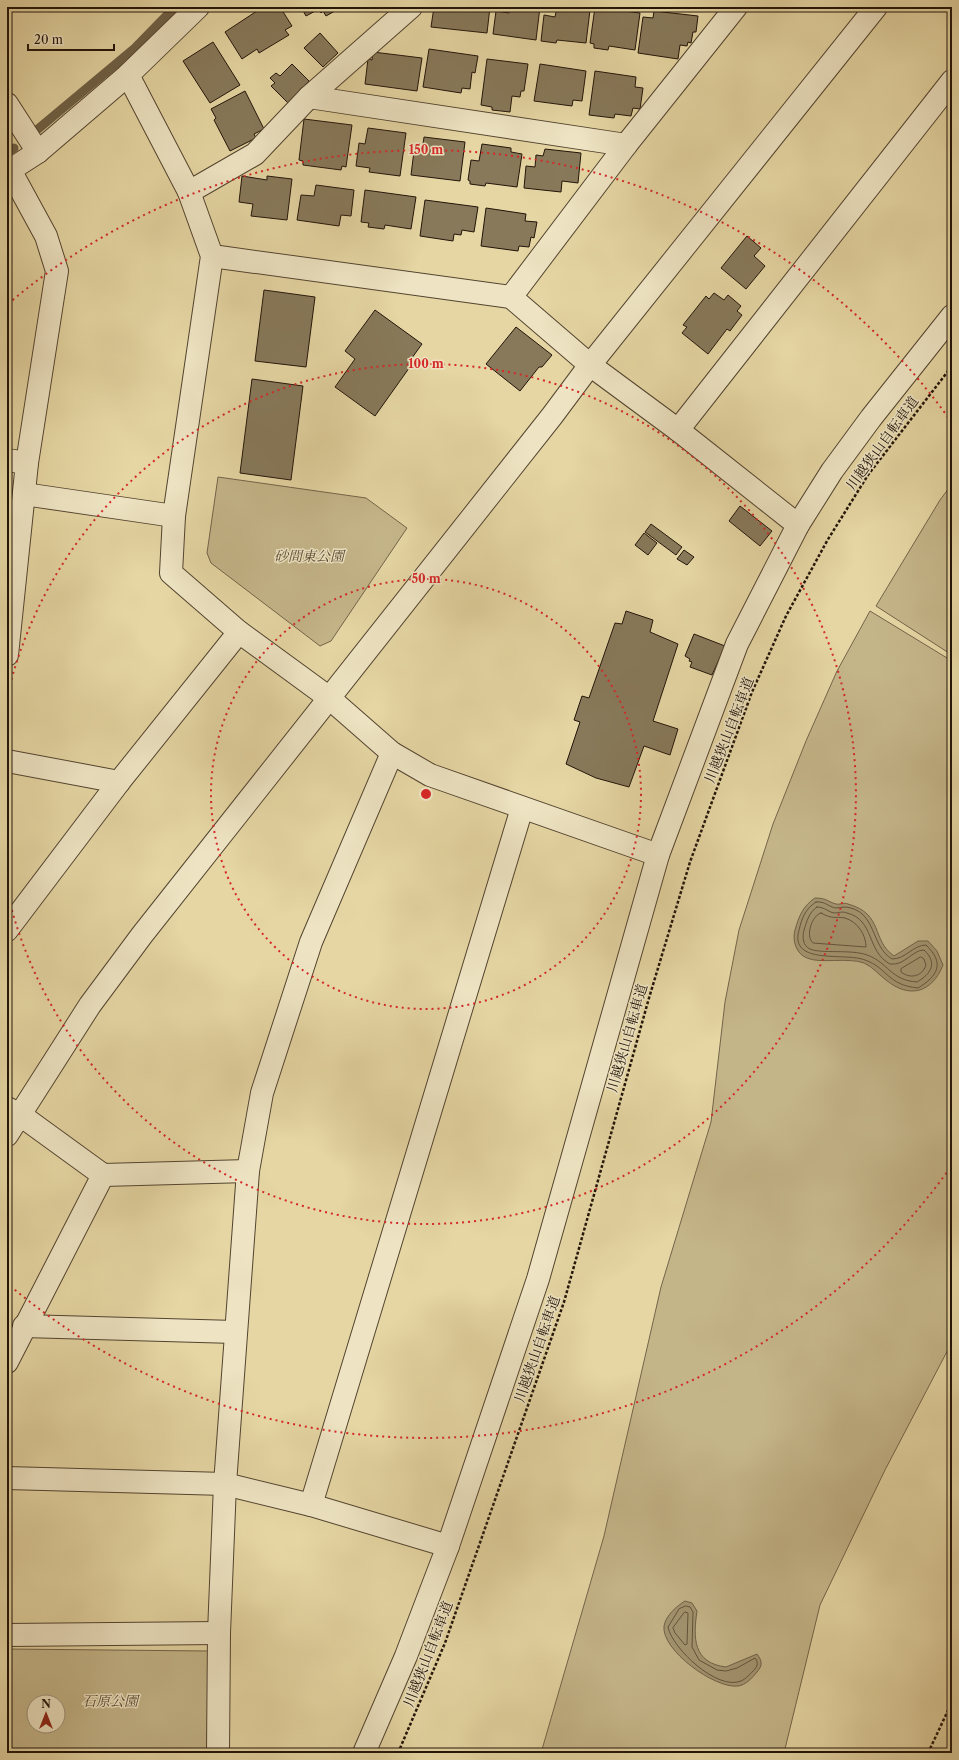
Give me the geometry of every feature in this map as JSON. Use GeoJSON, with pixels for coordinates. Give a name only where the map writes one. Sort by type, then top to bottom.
{"type":"FeatureCollection","features":[{"type":"Feature","properties":{"kind":"street"},"geometry":{"type":"LineString","coordinates":[[7,655],[9,620],[24,494],[17,462],[57,271],[46,236],[8,171],[38,152],[128,75],[198,7]]}},
{"type":"Feature","properties":{"kind":"street"},"geometry":{"type":"LineString","coordinates":[[189,192],[255,154],[309,97],[411,7]]}},
{"type":"Feature","properties":{"kind":"street"},"geometry":{"type":"LineString","coordinates":[[511,296],[734,7]]}},
{"type":"Feature","properties":{"kind":"street"},"geometry":{"type":"LineString","coordinates":[[7,1135],[13,1111],[142,935],[328,697],[552,416],[590,365],[876,7]]}},
{"type":"Feature","properties":{"kind":"street"},"geometry":{"type":"LineString","coordinates":[[128,75],[189,192],[212,256],[174,516],[171,573],[239,632],[328,697],[392,753],[430,775],[658,855]]}},
{"type":"Feature","properties":{"kind":"street"},"geometry":{"type":"LineString","coordinates":[[678,430],[952,81]]}},
{"type":"Feature","properties":{"kind":"street"},"geometry":{"type":"LineString","coordinates":[[309,97],[626,145]]}},
{"type":"Feature","properties":{"kind":"street"},"geometry":{"type":"LineString","coordinates":[[7,104],[38,152]]}},
{"type":"Feature","properties":{"kind":"street"},"geometry":{"type":"LineString","coordinates":[[212,256],[511,296],[590,365],[678,430],[798,525]]}},
{"type":"Feature","properties":{"kind":"street"},"geometry":{"type":"LineString","coordinates":[[364,1753],[406,1656],[448,1546],[538,1279],[658,855],[737,644],[798,525],[832,470],[952,316]]}},
{"type":"Feature","properties":{"kind":"street"},"geometry":{"type":"LineString","coordinates":[[24,494],[174,516]]}},
{"type":"Feature","properties":{"kind":"street"},"geometry":{"type":"LineString","coordinates":[[9,924],[119,782],[239,632]]}},
{"type":"Feature","properties":{"kind":"street"},"geometry":{"type":"LineString","coordinates":[[218,1753],[219,1633],[224,1484],[248,1171],[262,1092],[311,942],[392,753]]}},
{"type":"Feature","properties":{"kind":"street"},"geometry":{"type":"LineString","coordinates":[[7,761],[119,782]]}},
{"type":"Feature","properties":{"kind":"street"},"geometry":{"type":"LineString","coordinates":[[311,1505],[522,808]]}},
{"type":"Feature","properties":{"kind":"street"},"geometry":{"type":"LineString","coordinates":[[13,1111],[104,1174],[248,1171]]}},
{"type":"Feature","properties":{"kind":"street"},"geometry":{"type":"LineString","coordinates":[[7,1362],[24,1326],[104,1174]]}},
{"type":"Feature","properties":{"kind":"street"},"geometry":{"type":"LineString","coordinates":[[24,1326],[235,1332]]}},
{"type":"Feature","properties":{"kind":"street"},"geometry":{"type":"LineString","coordinates":[[7,1478],[224,1484],[311,1505],[448,1546]]}},
{"type":"Feature","properties":{"kind":"street"},"geometry":{"type":"LineString","coordinates":[[7,1635],[219,1633]]}},
{"type":"Feature","properties":{"kind":"path","name":"川越狭山自転車道"},"geometry":{"type":"LineString","coordinates":[[398,1753],[445,1643],[564,1302],[648,998],[690,862],[752,692],[786,616],[827,541],[868,475],[952,366]]}},
{"type":"Feature","properties":{"kind":"path"},"geometry":{"type":"LineString","coordinates":[[928,1753],[952,1702]]}},
{"type":"Feature","properties":{"kind":"green space","name":"砂間東公園"},"geometry":{"type":"Polygon","coordinates":[[[218,477],[366,498],[407,528],[331,641],[320,646],[211,563],[207,553],[218,477]]]}},
{"type":"Feature","properties":{"kind":"green space"},"geometry":{"type":"Polygon","coordinates":[[[952,484],[952,655],[876,606],[940,500],[952,484]]]}},
{"type":"Feature","properties":{"kind":"green space"},"geometry":{"type":"Polygon","coordinates":[[[870,611],[952,661],[952,1342],[885,1470],[820,1605],[784,1753],[541,1753],[604,1536],[661,1287],[711,1122],[725,1002],[739,930],[773,824],[806,741],[837,671],[870,611]]]}},
{"type":"Feature","properties":{"kind":"green space","name":"石原公園"},"geometry":{"type":"Polygon","coordinates":[[[7,1649],[209,1651],[207,1753],[7,1753],[7,1649]]]}},
{"type":"Feature","properties":{"kind":"water"},"geometry":{"type":"Polygon","coordinates":[[[815,898],[825,899],[836,904],[846,903],[859,908],[867,914],[876,928],[882,943],[894,956],[918,941],[928,941],[937,951],[943,965],[933,982],[919,990],[903,990],[883,978],[864,963],[857,961],[813,960],[803,956],[796,946],[794,934],[802,912],[807,904],[815,898]]]}},
{"type":"Feature","properties":{"kind":"water"},"geometry":{"type":"Polygon","coordinates":[[[685,1601],[692,1603],[697,1611],[695,1631],[696,1640],[701,1655],[707,1660],[715,1665],[726,1667],[757,1654],[761,1661],[761,1665],[749,1681],[738,1686],[728,1685],[716,1681],[691,1666],[671,1646],[665,1636],[665,1622],[672,1611],[685,1601]]]}},
{"type":"Feature","properties":{"kind":"building"},"geometry":{"type":"Polygon","coordinates":[[[263,7],[280,7],[292,26],[285,30],[289,35],[259,53],[257,49],[242,59],[225,32],[263,7]]]}},
{"type":"Feature","properties":{"kind":"building"},"geometry":{"type":"Polygon","coordinates":[[[301,7],[342,7],[326,16],[323,11],[321,13],[319,9],[306,16],[301,7]]]}},
{"type":"Feature","properties":{"kind":"building"},"geometry":{"type":"Polygon","coordinates":[[[434,7],[490,7],[487,33],[431,27],[434,7]]]}},
{"type":"Feature","properties":{"kind":"building"},"geometry":{"type":"Polygon","coordinates":[[[510,7],[540,7],[536,40],[493,34],[496,11],[509,13],[510,7]]]}},
{"type":"Feature","properties":{"kind":"building"},"geometry":{"type":"Polygon","coordinates":[[[557,7],[583,7],[583,9],[590,10],[586,43],[557,40],[556,43],[541,41],[544,15],[555,17],[557,7]]]}},
{"type":"Feature","properties":{"kind":"building"},"geometry":{"type":"Polygon","coordinates":[[[595,7],[640,13],[635,50],[609,46],[608,50],[594,48],[594,44],[590,43],[595,7]]]}},
{"type":"Feature","properties":{"kind":"building"},"geometry":{"type":"Polygon","coordinates":[[[654,11],[698,16],[696,32],[693,32],[691,43],[688,42],[687,46],[680,45],[678,59],[638,53],[643,17],[653,18],[654,11]]]}},
{"type":"Feature","properties":{"kind":"building"},"geometry":{"type":"Polygon","coordinates":[[[320,33],[338,53],[323,67],[304,48],[320,33]]]}},
{"type":"Feature","properties":{"kind":"building"},"geometry":{"type":"Polygon","coordinates":[[[213,42],[240,85],[210,103],[183,61],[213,42]]]}},
{"type":"Feature","properties":{"kind":"building"},"geometry":{"type":"Polygon","coordinates":[[[429,49],[478,56],[475,73],[472,72],[470,89],[462,88],[461,93],[423,87],[429,49]]]}},
{"type":"Feature","properties":{"kind":"building"},"geometry":{"type":"Polygon","coordinates":[[[373,52],[422,58],[417,91],[365,84],[368,59],[372,60],[373,52]]]}},
{"type":"Feature","properties":{"kind":"building"},"geometry":{"type":"Polygon","coordinates":[[[487,59],[528,64],[524,91],[521,91],[520,97],[512,96],[510,112],[492,110],[492,107],[481,105],[487,59]]]}},
{"type":"Feature","properties":{"kind":"building"},"geometry":{"type":"Polygon","coordinates":[[[292,64],[309,81],[288,103],[271,86],[275,83],[270,78],[276,73],[280,76],[292,64]]]}},
{"type":"Feature","properties":{"kind":"building"},"geometry":{"type":"Polygon","coordinates":[[[540,64],[586,71],[582,101],[573,100],[572,106],[534,101],[540,64]]]}},
{"type":"Feature","properties":{"kind":"building"},"geometry":{"type":"Polygon","coordinates":[[[595,71],[636,77],[635,87],[643,88],[640,109],[633,108],[631,116],[615,114],[614,118],[589,115],[595,71]]]}},
{"type":"Feature","properties":{"kind":"building"},"geometry":{"type":"Polygon","coordinates":[[[245,91],[264,129],[254,134],[256,138],[230,151],[214,120],[216,118],[211,109],[245,91]]]}},
{"type":"Feature","properties":{"kind":"building"},"geometry":{"type":"Polygon","coordinates":[[[304,119],[352,125],[346,167],[342,166],[341,170],[303,165],[303,161],[299,160],[304,119]]]}},
{"type":"Feature","properties":{"kind":"building"},"geometry":{"type":"Polygon","coordinates":[[[368,128],[406,133],[400,176],[369,172],[370,168],[356,166],[359,143],[365,144],[368,128]]]}},
{"type":"Feature","properties":{"kind":"building"},"geometry":{"type":"Polygon","coordinates":[[[424,137],[465,142],[460,181],[411,175],[414,151],[422,152],[424,137]]]}},
{"type":"Feature","properties":{"kind":"building"},"geometry":{"type":"Polygon","coordinates":[[[482,144],[511,148],[511,152],[522,154],[517,187],[486,183],[485,186],[470,184],[470,181],[468,180],[471,160],[479,161],[482,144]]]}},
{"type":"Feature","properties":{"kind":"building"},"geometry":{"type":"Polygon","coordinates":[[[545,149],[581,153],[578,183],[562,181],[561,192],[524,188],[526,166],[535,167],[536,155],[543,156],[545,149]]]}},
{"type":"Feature","properties":{"kind":"building"},"geometry":{"type":"Polygon","coordinates":[[[242,176],[267,180],[267,176],[292,179],[287,220],[251,216],[253,204],[239,202],[242,176]]]}},
{"type":"Feature","properties":{"kind":"building"},"geometry":{"type":"Polygon","coordinates":[[[316,185],[354,190],[351,216],[341,215],[339,226],[297,220],[301,195],[314,196],[316,185]]]}},
{"type":"Feature","properties":{"kind":"building"},"geometry":{"type":"Polygon","coordinates":[[[365,190],[416,197],[411,229],[385,225],[384,229],[368,227],[369,223],[361,222],[365,190]]]}},
{"type":"Feature","properties":{"kind":"building"},"geometry":{"type":"Polygon","coordinates":[[[425,200],[478,207],[474,232],[462,230],[461,235],[454,234],[453,241],[420,236],[425,200]]]}},
{"type":"Feature","properties":{"kind":"building"},"geometry":{"type":"Polygon","coordinates":[[[486,208],[526,214],[525,221],[537,222],[534,238],[531,237],[529,247],[519,246],[518,251],[481,246],[486,208]]]}},
{"type":"Feature","properties":{"kind":"building"},"geometry":{"type":"Polygon","coordinates":[[[747,236],[761,248],[754,256],[765,266],[746,289],[721,268],[747,236]]]}},
{"type":"Feature","properties":{"kind":"building"},"geometry":{"type":"Polygon","coordinates":[[[264,290],[315,297],[306,367],[255,361],[264,290]]]}},
{"type":"Feature","properties":{"kind":"building"},"geometry":{"type":"Polygon","coordinates":[[[714,293],[724,300],[728,295],[741,306],[737,311],[742,315],[730,331],[727,329],[708,354],[682,333],[687,327],[683,325],[706,296],[709,299],[714,293]]]}},
{"type":"Feature","properties":{"kind":"building"},"geometry":{"type":"Polygon","coordinates":[[[375,310],[422,344],[409,362],[412,364],[375,416],[335,387],[355,359],[345,351],[375,310]]]}},
{"type":"Feature","properties":{"kind":"building"},"geometry":{"type":"Polygon","coordinates":[[[516,327],[552,355],[542,367],[539,367],[520,391],[486,364],[516,327]]]}},
{"type":"Feature","properties":{"kind":"building"},"geometry":{"type":"Polygon","coordinates":[[[252,379],[303,386],[291,480],[240,473],[252,379]]]}},
{"type":"Feature","properties":{"kind":"building"},"geometry":{"type":"Polygon","coordinates":[[[740,506],[772,531],[760,546],[729,521],[740,506]]]}},
{"type":"Feature","properties":{"kind":"building"},"geometry":{"type":"Polygon","coordinates":[[[651,524],[682,547],[676,555],[645,532],[651,524]]]}},
{"type":"Feature","properties":{"kind":"building"},"geometry":{"type":"Polygon","coordinates":[[[644,533],[657,543],[648,555],[635,545],[644,533]]]}},
{"type":"Feature","properties":{"kind":"building"},"geometry":{"type":"Polygon","coordinates":[[[684,550],[694,557],[687,565],[677,559],[684,550]]]}},
{"type":"Feature","properties":{"kind":"building"},"geometry":{"type":"Polygon","coordinates":[[[626,611],[653,620],[650,632],[678,644],[653,721],[678,729],[670,755],[644,746],[629,787],[596,778],[566,764],[580,722],[574,720],[582,696],[589,698],[615,623],[622,624],[626,611]]]}},
{"type":"Feature","properties":{"kind":"building"},"geometry":{"type":"Polygon","coordinates":[[[694,634],[725,646],[712,675],[690,667],[692,662],[685,656],[694,634]]]}},
{"type":"Feature","properties":{"kind":"waterway"},"geometry":{"type":"LineString","coordinates":[[38,129],[135,48],[175,7]]}},
{"type":"Feature","properties":{"kind":"waterway"},"geometry":{"type":"LineString","coordinates":[[7,152],[14,148]]}}]}
